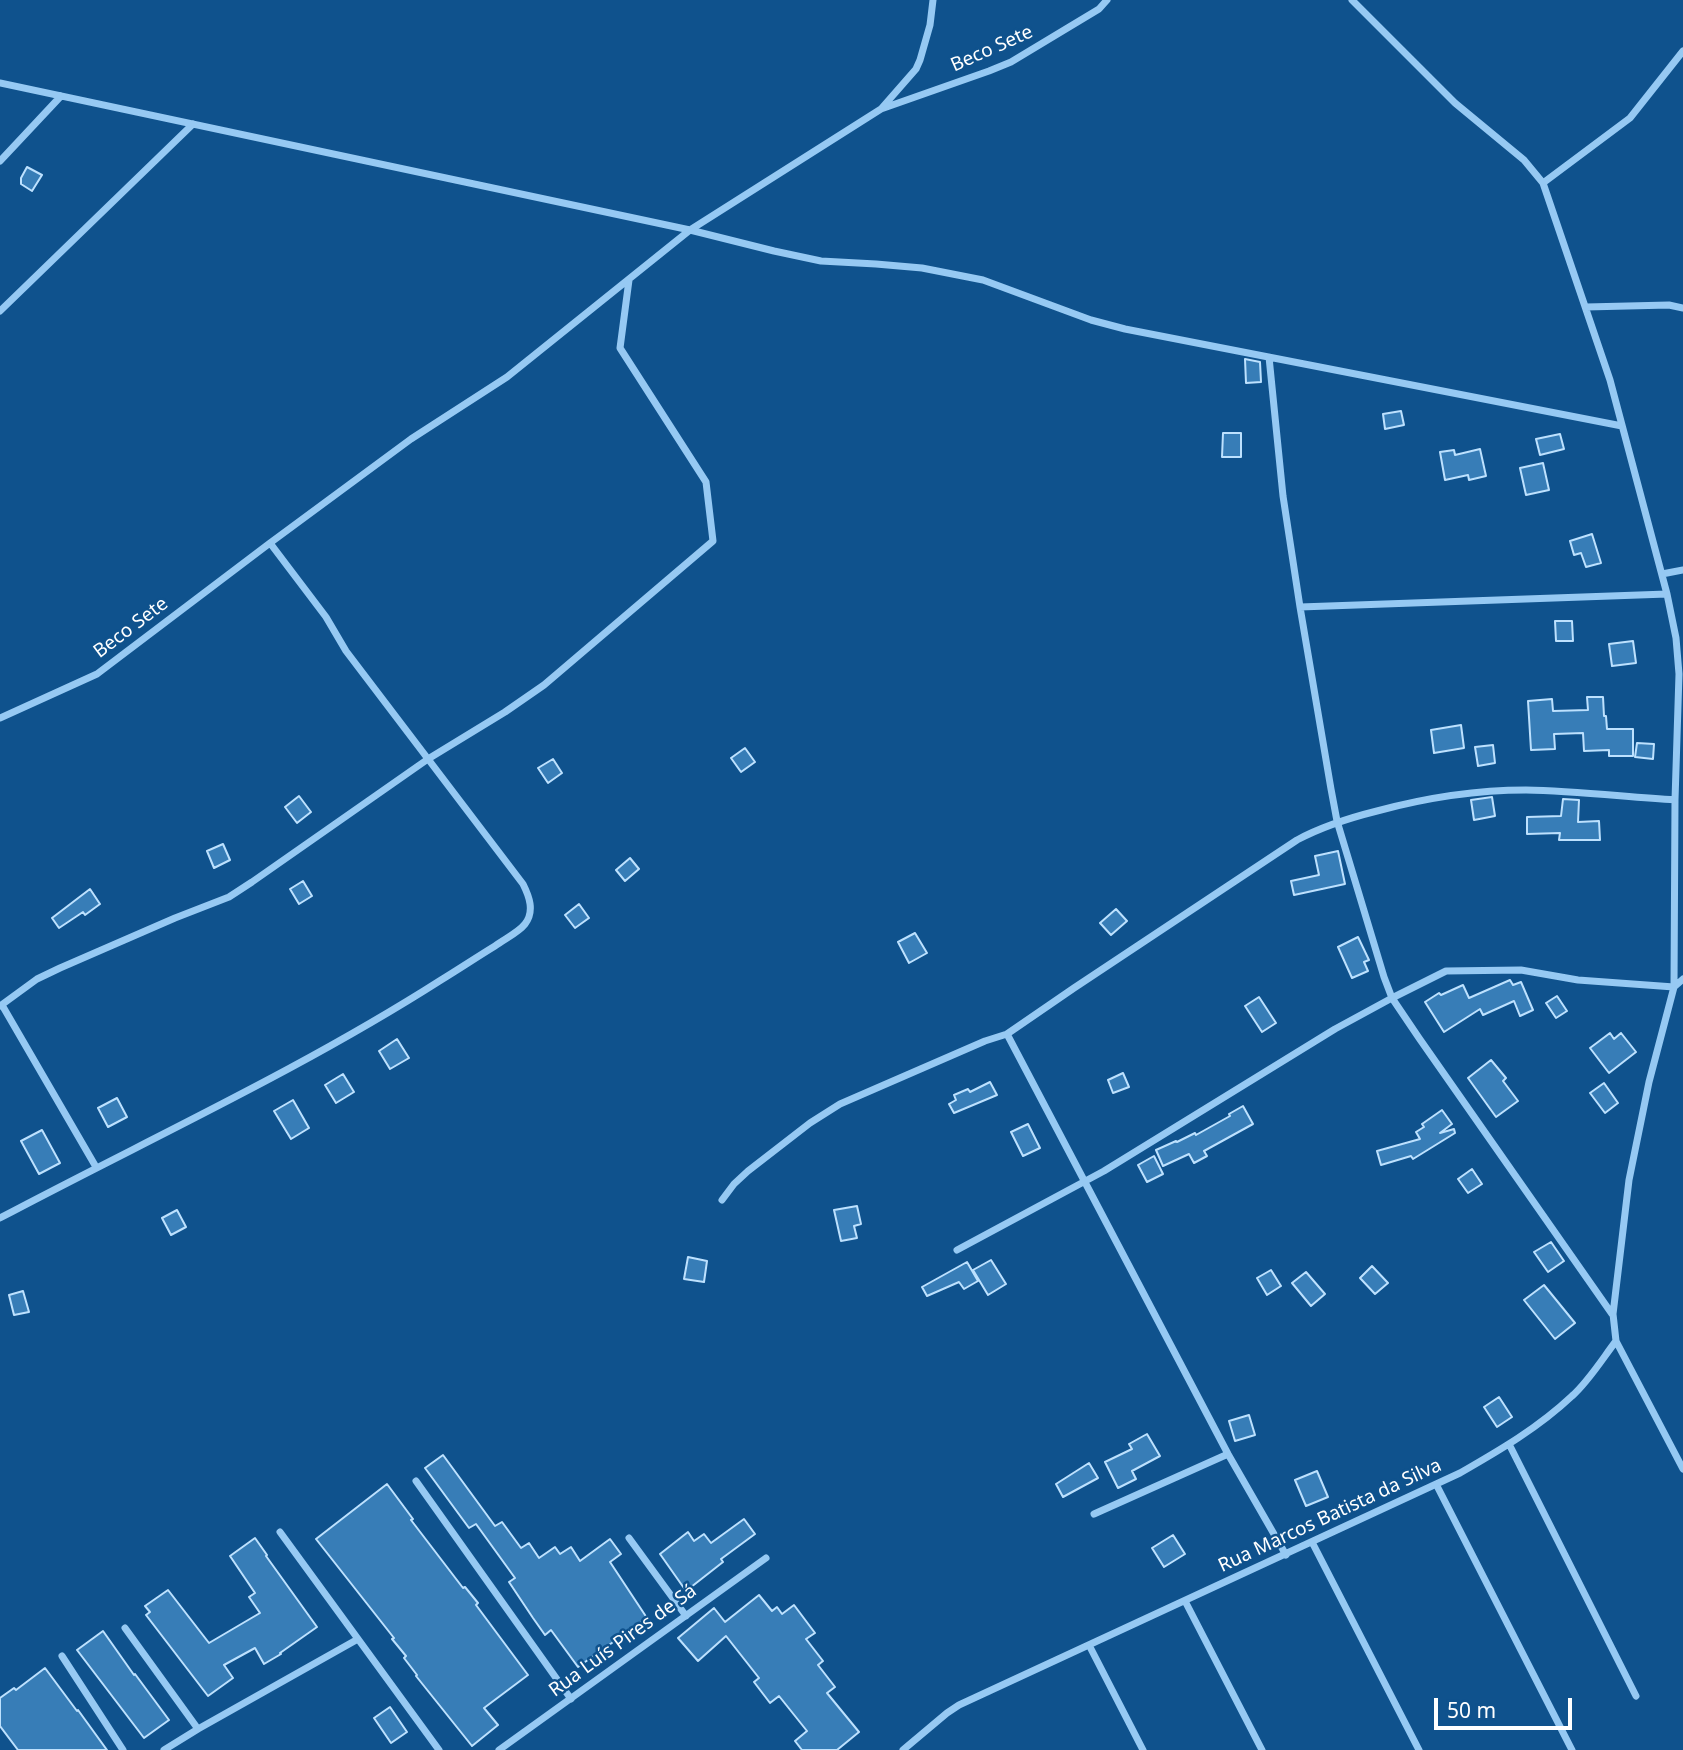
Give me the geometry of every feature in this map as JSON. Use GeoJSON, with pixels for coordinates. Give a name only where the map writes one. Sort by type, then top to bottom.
{"type":"FeatureCollection","features":[{"type":"Feature","properties":{"kind":"street"},"geometry":{"type":"LineString","coordinates":[[881,109],[916,69],[930,25],[933,0]]}},
{"type":"Feature","properties":{"kind":"street","name":"Beco Sete"},"geometry":{"type":"LineString","coordinates":[[0,718],[97,674],[411,439],[507,377],[690,230],[881,109],[1011,62],[1099,9],[1107,0]]}},
{"type":"Feature","properties":{"kind":"street"},"geometry":{"type":"LineString","coordinates":[[1352,0],[1455,103],[1524,160],[1543,183],[1611,380],[1667,594],[1676,638],[1679,674],[1674,987],[1649,1082],[1629,1180],[1613,1314],[1616,1341],[1683,1469]]}},
{"type":"Feature","properties":{"kind":"street"},"geometry":{"type":"LineString","coordinates":[[1543,183],[1630,118],[1683,51]]}},
{"type":"Feature","properties":{"kind":"street"},"geometry":{"type":"LineString","coordinates":[[0,83],[690,230],[821,261],[922,268],[983,279],[1091,320],[1125,328],[1622,426]]}},
{"type":"Feature","properties":{"kind":"street"},"geometry":{"type":"LineString","coordinates":[[0,161],[61,96]]}},
{"type":"Feature","properties":{"kind":"street"},"geometry":{"type":"LineString","coordinates":[[0,311],[193,124]]}},
{"type":"Feature","properties":{"kind":"street"},"geometry":{"type":"LineString","coordinates":[[96,1167],[1,1006],[37,979],[60,968],[229,897],[428,759],[544,685],[713,541],[706,482],[620,348],[629,279]]}},
{"type":"Feature","properties":{"kind":"street"},"geometry":{"type":"LineString","coordinates":[[1586,307],[1669,305],[1683,308]]}},
{"type":"Feature","properties":{"kind":"street"},"geometry":{"type":"LineString","coordinates":[[1269,358],[1283,496],[1337,821],[1373,946],[1392,998],[1613,1314]]}},
{"type":"Feature","properties":{"kind":"street"},"geometry":{"type":"LineString","coordinates":[[0,1218],[225,1103],[400,1006],[504,940],[527,922],[530,903],[523,884],[346,651],[326,617],[270,543]]}},
{"type":"Feature","properties":{"kind":"street"},"geometry":{"type":"LineString","coordinates":[[1662,575],[1683,570]]}},
{"type":"Feature","properties":{"kind":"street"},"geometry":{"type":"LineString","coordinates":[[1300,607],[1667,594]]}},
{"type":"Feature","properties":{"kind":"street"},"geometry":{"type":"LineString","coordinates":[[722,1200],[748,1171],[840,1104],[1007,1034],[1315,830],[1337,821],[1414,802],[1481,792],[1526,790],[1675,800]]}},
{"type":"Feature","properties":{"kind":"street"},"geometry":{"type":"LineString","coordinates":[[957,1250],[1085,1182],[1335,1029],[1446,971],[1521,970],[1578,980],[1674,987],[1683,979]]}},
{"type":"Feature","properties":{"kind":"street"},"geometry":{"type":"LineString","coordinates":[[1007,1034],[1228,1454],[1286,1555]]}},
{"type":"Feature","properties":{"kind":"street","name":"Rua Marcos Batista da Silva"},"geometry":{"type":"LineString","coordinates":[[903,1750],[959,1706],[1460,1473],[1528,1433],[1574,1395],[1616,1341]]}},
{"type":"Feature","properties":{"kind":"street"},"geometry":{"type":"LineString","coordinates":[[1509,1444],[1636,1696]]}},
{"type":"Feature","properties":{"kind":"street"},"geometry":{"type":"LineString","coordinates":[[1094,1514],[1228,1454]]}},
{"type":"Feature","properties":{"kind":"street"},"geometry":{"type":"LineString","coordinates":[[416,1481],[570,1699]]}},
{"type":"Feature","properties":{"kind":"street"},"geometry":{"type":"LineString","coordinates":[[1436,1484],[1572,1750]]}},
{"type":"Feature","properties":{"kind":"street"},"geometry":{"type":"LineString","coordinates":[[280,1532],[439,1750]]}},
{"type":"Feature","properties":{"kind":"street"},"geometry":{"type":"LineString","coordinates":[[629,1538],[686,1616]]}},
{"type":"Feature","properties":{"kind":"street"},"geometry":{"type":"LineString","coordinates":[[1312,1542],[1419,1750]]}},
{"type":"Feature","properties":{"kind":"street","name":"Rua Luís Pires de Sá"},"geometry":{"type":"LineString","coordinates":[[499,1750],[766,1558]]}},
{"type":"Feature","properties":{"kind":"street"},"geometry":{"type":"LineString","coordinates":[[1185,1601],[1262,1750]]}},
{"type":"Feature","properties":{"kind":"street"},"geometry":{"type":"LineString","coordinates":[[125,1628],[198,1729]]}},
{"type":"Feature","properties":{"kind":"street"},"geometry":{"type":"LineString","coordinates":[[164,1750],[358,1639]]}},
{"type":"Feature","properties":{"kind":"street"},"geometry":{"type":"LineString","coordinates":[[1089,1645],[1143,1750]]}},
{"type":"Feature","properties":{"kind":"street"},"geometry":{"type":"LineString","coordinates":[[62,1656],[123,1750]]}},
{"type":"Feature","properties":{"kind":"building"},"geometry":{"type":"Polygon","coordinates":[[[27,167],[42,175],[32,191],[21,184],[27,167]]]}},
{"type":"Feature","properties":{"kind":"building"},"geometry":{"type":"Polygon","coordinates":[[[1245,359],[1260,362],[1261,382],[1246,383],[1245,359]]]}},
{"type":"Feature","properties":{"kind":"building"},"geometry":{"type":"Polygon","coordinates":[[[1401,411],[1404,425],[1385,429],[1383,414],[1401,411]]]}},
{"type":"Feature","properties":{"kind":"building"},"geometry":{"type":"Polygon","coordinates":[[[1223,433],[1241,433],[1241,457],[1222,457],[1223,433]]]}},
{"type":"Feature","properties":{"kind":"building"},"geometry":{"type":"Polygon","coordinates":[[[1560,434],[1564,449],[1540,455],[1536,439],[1560,434]]]}},
{"type":"Feature","properties":{"kind":"building"},"geometry":{"type":"Polygon","coordinates":[[[1480,449],[1486,476],[1469,480],[1468,475],[1445,480],[1440,452],[1454,450],[1455,455],[1480,449]]]}},
{"type":"Feature","properties":{"kind":"building"},"geometry":{"type":"Polygon","coordinates":[[[1543,463],[1549,490],[1526,495],[1520,468],[1543,463]]]}},
{"type":"Feature","properties":{"kind":"building"},"geometry":{"type":"Polygon","coordinates":[[[1592,534],[1601,563],[1586,567],[1581,553],[1574,555],[1570,541],[1592,534]]]}},
{"type":"Feature","properties":{"kind":"building"},"geometry":{"type":"Polygon","coordinates":[[[1555,621],[1572,621],[1573,641],[1556,641],[1555,621]]]}},
{"type":"Feature","properties":{"kind":"building"},"geometry":{"type":"Polygon","coordinates":[[[1633,641],[1636,663],[1612,666],[1609,644],[1633,641]]]}},
{"type":"Feature","properties":{"kind":"building"},"geometry":{"type":"Polygon","coordinates":[[[1587,697],[1603,697],[1607,729],[1633,729],[1633,756],[1609,756],[1609,750],[1584,751],[1583,733],[1554,734],[1555,749],[1531,750],[1528,701],[1552,699],[1553,711],[1588,710],[1587,697]]]}},
{"type":"Feature","properties":{"kind":"building"},"geometry":{"type":"Polygon","coordinates":[[[1461,725],[1464,748],[1434,753],[1431,730],[1461,725]]]}},
{"type":"Feature","properties":{"kind":"building"},"geometry":{"type":"Polygon","coordinates":[[[1637,743],[1654,744],[1653,759],[1635,757],[1637,743]]]}},
{"type":"Feature","properties":{"kind":"building"},"geometry":{"type":"Polygon","coordinates":[[[1493,745],[1495,763],[1478,766],[1475,747],[1493,745]]]}},
{"type":"Feature","properties":{"kind":"building"},"geometry":{"type":"Polygon","coordinates":[[[745,748],[755,762],[741,772],[731,758],[745,748]]]}},
{"type":"Feature","properties":{"kind":"building"},"geometry":{"type":"Polygon","coordinates":[[[553,759],[562,773],[548,783],[538,768],[553,759]]]}},
{"type":"Feature","properties":{"kind":"building"},"geometry":{"type":"Polygon","coordinates":[[[299,796],[311,812],[297,823],[285,807],[299,796]]]}},
{"type":"Feature","properties":{"kind":"building"},"geometry":{"type":"Polygon","coordinates":[[[1492,797],[1495,816],[1474,820],[1471,800],[1492,797]]]}},
{"type":"Feature","properties":{"kind":"building"},"geometry":{"type":"Polygon","coordinates":[[[1563,799],[1579,800],[1578,822],[1599,821],[1600,840],[1559,840],[1560,833],[1527,834],[1527,817],[1561,816],[1563,799]]]}},
{"type":"Feature","properties":{"kind":"building"},"geometry":{"type":"Polygon","coordinates":[[[223,844],[230,860],[214,868],[207,851],[223,844]]]}},
{"type":"Feature","properties":{"kind":"building"},"geometry":{"type":"Polygon","coordinates":[[[1338,851],[1345,884],[1294,895],[1291,881],[1319,875],[1315,856],[1338,851]]]}},
{"type":"Feature","properties":{"kind":"building"},"geometry":{"type":"Polygon","coordinates":[[[630,858],[639,869],[625,881],[616,870],[630,858]]]}},
{"type":"Feature","properties":{"kind":"building"},"geometry":{"type":"Polygon","coordinates":[[[303,881],[312,896],[299,904],[290,889],[303,881]]]}},
{"type":"Feature","properties":{"kind":"building"},"geometry":{"type":"Polygon","coordinates":[[[90,889],[100,904],[59,928],[52,918],[90,889]]]}},
{"type":"Feature","properties":{"kind":"building"},"geometry":{"type":"Polygon","coordinates":[[[579,904],[589,918],[575,928],[565,915],[579,904]]]}},
{"type":"Feature","properties":{"kind":"building"},"geometry":{"type":"Polygon","coordinates":[[[1116,909],[1127,921],[1111,935],[1100,923],[1116,909]]]}},
{"type":"Feature","properties":{"kind":"building"},"geometry":{"type":"Polygon","coordinates":[[[915,933],[927,953],[909,963],[898,942],[915,933]]]}},
{"type":"Feature","properties":{"kind":"building"},"geometry":{"type":"Polygon","coordinates":[[[1358,937],[1369,960],[1364,962],[1368,971],[1352,978],[1338,947],[1358,937]]]}},
{"type":"Feature","properties":{"kind":"building"},"geometry":{"type":"Polygon","coordinates":[[[1510,980],[1513,985],[1521,982],[1533,1010],[1520,1016],[1514,1001],[1483,1015],[1480,1009],[1444,1032],[1425,1002],[1439,993],[1441,995],[1463,985],[1469,998],[1510,980]]]}},
{"type":"Feature","properties":{"kind":"building"},"geometry":{"type":"Polygon","coordinates":[[[1557,996],[1567,1011],[1556,1018],[1546,1003],[1557,996]]]}},
{"type":"Feature","properties":{"kind":"building"},"geometry":{"type":"Polygon","coordinates":[[[1259,997],[1276,1023],[1262,1032],[1245,1006],[1259,997]]]}},
{"type":"Feature","properties":{"kind":"building"},"geometry":{"type":"Polygon","coordinates":[[[1610,1033],[1614,1039],[1621,1033],[1636,1052],[1609,1073],[1590,1048],[1610,1033]]]}},
{"type":"Feature","properties":{"kind":"building"},"geometry":{"type":"Polygon","coordinates":[[[397,1039],[409,1058],[390,1069],[379,1051],[397,1039]]]}},
{"type":"Feature","properties":{"kind":"building"},"geometry":{"type":"Polygon","coordinates":[[[1491,1060],[1506,1078],[1503,1081],[1518,1101],[1496,1117],[1468,1078],[1491,1060]]]}},
{"type":"Feature","properties":{"kind":"building"},"geometry":{"type":"Polygon","coordinates":[[[1123,1073],[1129,1087],[1113,1093],[1108,1080],[1123,1073]]]}},
{"type":"Feature","properties":{"kind":"building"},"geometry":{"type":"Polygon","coordinates":[[[343,1074],[354,1092],[336,1103],[325,1085],[343,1074]]]}},
{"type":"Feature","properties":{"kind":"building"},"geometry":{"type":"Polygon","coordinates":[[[990,1082],[997,1095],[954,1113],[949,1104],[956,1100],[954,1095],[968,1089],[970,1092],[990,1082]]]}},
{"type":"Feature","properties":{"kind":"building"},"geometry":{"type":"Polygon","coordinates":[[[1604,1083],[1618,1103],[1605,1113],[1590,1093],[1604,1083]]]}},
{"type":"Feature","properties":{"kind":"building"},"geometry":{"type":"Polygon","coordinates":[[[117,1098],[127,1117],[108,1127],[98,1108],[117,1098]]]}},
{"type":"Feature","properties":{"kind":"building"},"geometry":{"type":"Polygon","coordinates":[[[293,1100],[309,1128],[291,1139],[274,1111],[293,1100]]]}},
{"type":"Feature","properties":{"kind":"building"},"geometry":{"type":"Polygon","coordinates":[[[1243,1106],[1253,1124],[1204,1151],[1207,1156],[1194,1163],[1189,1154],[1163,1166],[1156,1150],[1195,1133],[1196,1135],[1243,1106]]]}},
{"type":"Feature","properties":{"kind":"building"},"geometry":{"type":"Polygon","coordinates":[[[1442,1110],[1452,1124],[1440,1133],[1454,1129],[1455,1133],[1413,1159],[1411,1156],[1381,1165],[1377,1151],[1420,1139],[1416,1132],[1424,1127],[1422,1124],[1442,1110]]]}},
{"type":"Feature","properties":{"kind":"building"},"geometry":{"type":"Polygon","coordinates":[[[1028,1124],[1040,1148],[1023,1156],[1011,1132],[1028,1124]]]}},
{"type":"Feature","properties":{"kind":"building"},"geometry":{"type":"Polygon","coordinates":[[[42,1130],[60,1163],[39,1174],[21,1141],[42,1130]]]}},
{"type":"Feature","properties":{"kind":"building"},"geometry":{"type":"Polygon","coordinates":[[[1154,1156],[1163,1174],[1147,1182],[1138,1165],[1154,1156]]]}},
{"type":"Feature","properties":{"kind":"building"},"geometry":{"type":"Polygon","coordinates":[[[1472,1169],[1482,1184],[1468,1193],[1458,1179],[1472,1169]]]}},
{"type":"Feature","properties":{"kind":"building"},"geometry":{"type":"Polygon","coordinates":[[[857,1206],[861,1224],[854,1226],[857,1238],[841,1241],[834,1210],[857,1206]]]}},
{"type":"Feature","properties":{"kind":"building"},"geometry":{"type":"Polygon","coordinates":[[[177,1210],[186,1227],[171,1235],[162,1218],[177,1210]]]}},
{"type":"Feature","properties":{"kind":"building"},"geometry":{"type":"Polygon","coordinates":[[[1551,1242],[1564,1261],[1548,1272],[1534,1252],[1551,1242]]]}},
{"type":"Feature","properties":{"kind":"building"},"geometry":{"type":"Polygon","coordinates":[[[688,1257],[707,1261],[704,1282],[684,1279],[688,1257]]]}},
{"type":"Feature","properties":{"kind":"building"},"geometry":{"type":"Polygon","coordinates":[[[991,1260],[1006,1284],[988,1295],[973,1270],[991,1260]]]}},
{"type":"Feature","properties":{"kind":"building"},"geometry":{"type":"Polygon","coordinates":[[[967,1262],[978,1281],[964,1289],[959,1282],[927,1296],[922,1287],[967,1262]]]}},
{"type":"Feature","properties":{"kind":"building"},"geometry":{"type":"Polygon","coordinates":[[[1372,1266],[1388,1283],[1375,1294],[1360,1278],[1372,1266]]]}},
{"type":"Feature","properties":{"kind":"building"},"geometry":{"type":"Polygon","coordinates":[[[1271,1270],[1281,1286],[1267,1295],[1257,1278],[1271,1270]]]}},
{"type":"Feature","properties":{"kind":"building"},"geometry":{"type":"Polygon","coordinates":[[[1306,1272],[1325,1294],[1311,1306],[1292,1283],[1306,1272]]]}},
{"type":"Feature","properties":{"kind":"building"},"geometry":{"type":"Polygon","coordinates":[[[1544,1285],[1575,1323],[1555,1339],[1524,1300],[1544,1285]]]}},
{"type":"Feature","properties":{"kind":"building"},"geometry":{"type":"Polygon","coordinates":[[[23,1291],[29,1312],[14,1315],[9,1295],[23,1291]]]}},
{"type":"Feature","properties":{"kind":"building"},"geometry":{"type":"Polygon","coordinates":[[[1499,1397],[1512,1417],[1497,1427],[1484,1407],[1499,1397]]]}},
{"type":"Feature","properties":{"kind":"building"},"geometry":{"type":"Polygon","coordinates":[[[1249,1415],[1255,1435],[1235,1441],[1229,1421],[1249,1415]]]}},
{"type":"Feature","properties":{"kind":"building"},"geometry":{"type":"Polygon","coordinates":[[[1147,1434],[1160,1456],[1132,1471],[1136,1479],[1118,1488],[1105,1462],[1132,1449],[1129,1444],[1147,1434]]]}},
{"type":"Feature","properties":{"kind":"building"},"geometry":{"type":"Polygon","coordinates":[[[443,1455],[495,1526],[502,1522],[521,1548],[529,1543],[539,1558],[555,1547],[560,1554],[571,1547],[580,1561],[610,1539],[621,1554],[610,1562],[647,1618],[578,1667],[551,1630],[545,1635],[509,1582],[515,1578],[476,1524],[469,1528],[425,1468],[443,1455]]]}},
{"type":"Feature","properties":{"kind":"building"},"geometry":{"type":"Polygon","coordinates":[[[1089,1463],[1098,1478],[1063,1497],[1056,1484],[1089,1463]]]}},
{"type":"Feature","properties":{"kind":"building"},"geometry":{"type":"Polygon","coordinates":[[[1317,1471],[1328,1497],[1306,1506],[1295,1480],[1317,1471]]]}},
{"type":"Feature","properties":{"kind":"building"},"geometry":{"type":"Polygon","coordinates":[[[387,1484],[463,1588],[465,1587],[478,1603],[476,1605],[528,1675],[484,1708],[498,1725],[472,1746],[416,1676],[404,1658],[406,1656],[392,1639],[394,1638],[316,1539],[387,1484]]]}},
{"type":"Feature","properties":{"kind":"building"},"geometry":{"type":"Polygon","coordinates":[[[744,1519],[755,1534],[721,1559],[723,1562],[686,1591],[660,1554],[688,1532],[694,1541],[704,1534],[711,1543],[744,1519]]]}},
{"type":"Feature","properties":{"kind":"building"},"geometry":{"type":"Polygon","coordinates":[[[1173,1535],[1185,1554],[1164,1567],[1152,1548],[1173,1535]]]}},
{"type":"Feature","properties":{"kind":"building"},"geometry":{"type":"Polygon","coordinates":[[[255,1538],[317,1627],[264,1664],[255,1648],[224,1665],[233,1678],[208,1696],[146,1615],[150,1612],[145,1606],[168,1590],[209,1643],[260,1613],[249,1597],[255,1593],[230,1556],[255,1538]]]}},
{"type":"Feature","properties":{"kind":"building"},"geometry":{"type":"Polygon","coordinates":[[[759,1595],[772,1611],[777,1607],[782,1614],[794,1605],[815,1633],[806,1639],[823,1661],[818,1665],[835,1687],[827,1693],[859,1732],[837,1750],[802,1750],[795,1741],[807,1731],[779,1696],[770,1703],[754,1682],[759,1678],[726,1636],[698,1661],[678,1638],[714,1608],[725,1622],[759,1595]]]}},
{"type":"Feature","properties":{"kind":"building"},"geometry":{"type":"Polygon","coordinates":[[[103,1631],[169,1720],[144,1738],[77,1650],[103,1631]]]}},
{"type":"Feature","properties":{"kind":"building"},"geometry":{"type":"Polygon","coordinates":[[[45,1668],[107,1750],[18,1750],[0,1726],[0,1698],[14,1688],[16,1690],[45,1668]]]}},
{"type":"Feature","properties":{"kind":"building"},"geometry":{"type":"Polygon","coordinates":[[[390,1707],[407,1732],[391,1743],[374,1718],[390,1707]]]}}]}
